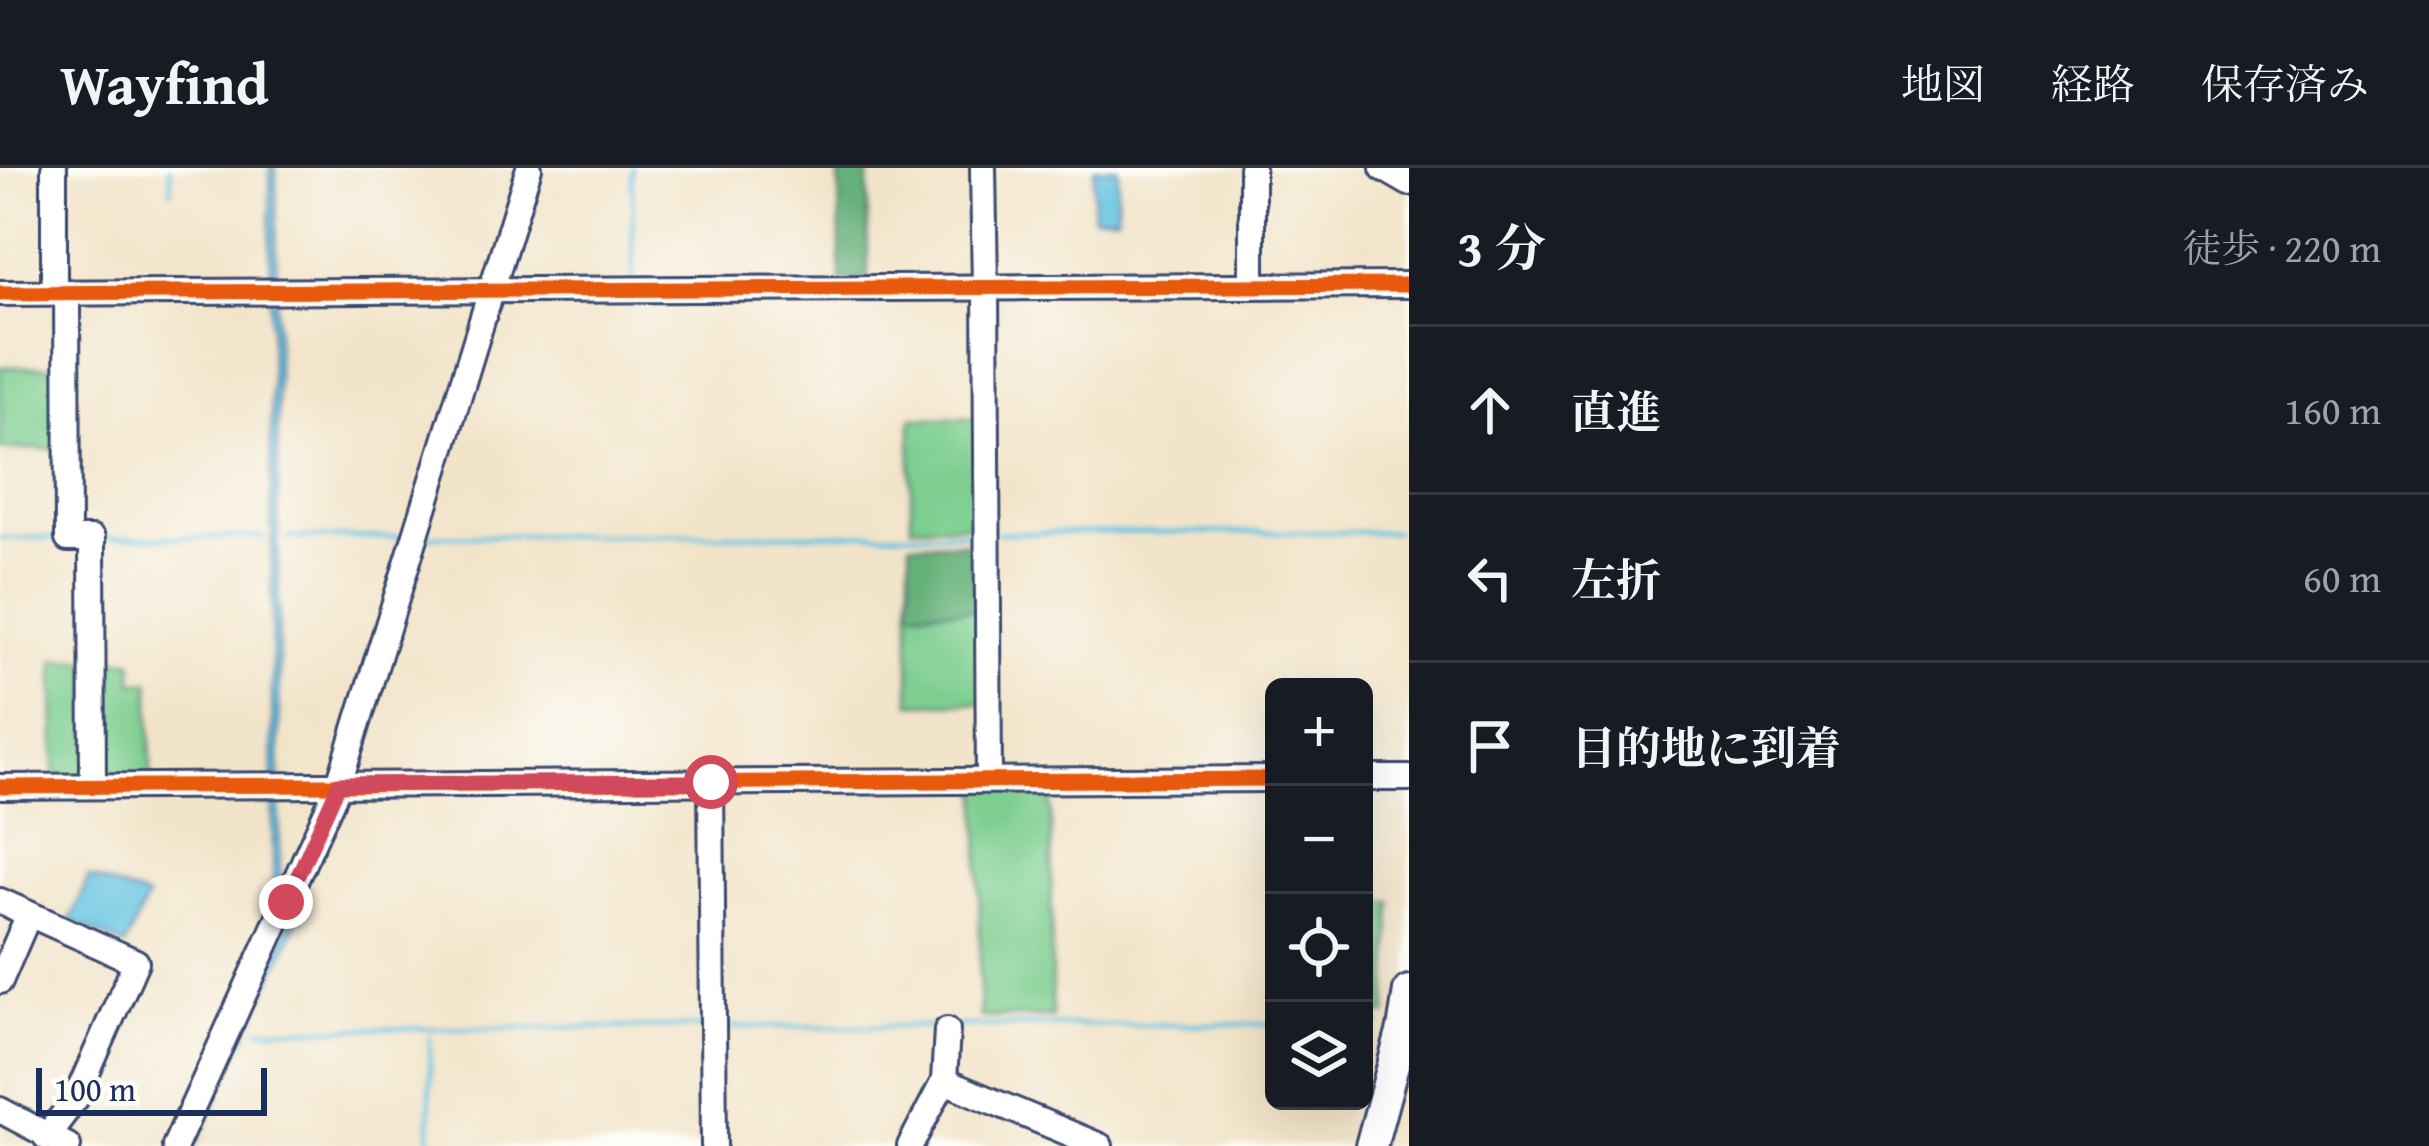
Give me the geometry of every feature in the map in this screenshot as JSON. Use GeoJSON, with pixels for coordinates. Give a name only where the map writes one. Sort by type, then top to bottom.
{"type":"FeatureCollection","features":[{"type":"Feature","properties":{"kind":"main road"},"geometry":{"type":"LineString","coordinates":[[1371,1146],[1408,1009]]}},
{"type":"Feature","properties":{"kind":"street"},"geometry":{"type":"LineString","coordinates":[[54,168],[68,539],[92,539],[93,786]]}},
{"type":"Feature","properties":{"kind":"street"},"geometry":{"type":"LineString","coordinates":[[175,1146],[339,784],[529,168]]}},
{"type":"Feature","properties":{"kind":"street"},"geometry":{"type":"LineString","coordinates":[[983,168],[989,780]]}},
{"type":"Feature","properties":{"kind":"street"},"geometry":{"type":"LineString","coordinates":[[1252,168],[1252,286]]}},
{"type":"Feature","properties":{"kind":"street"},"geometry":{"type":"LineString","coordinates":[[1383,168],[1409,184]]}},
{"type":"Feature","properties":{"kind":"street"},"geometry":{"type":"LineString","coordinates":[[0,292],[1409,285]]}},
{"type":"Feature","properties":{"kind":"street"},"geometry":{"type":"LineString","coordinates":[[0,787],[1265,778]]}},
{"type":"Feature","properties":{"kind":"street"},"geometry":{"type":"LineString","coordinates":[[1373,778],[1409,778]]}},
{"type":"Feature","properties":{"kind":"street"},"geometry":{"type":"LineString","coordinates":[[711,782],[714,1146]]}},
{"type":"Feature","properties":{"kind":"street"},"geometry":{"type":"LineString","coordinates":[[0,901],[136,962],[76,1098],[44,1140],[0,1110]]}},
{"type":"Feature","properties":{"kind":"street"},"geometry":{"type":"LineString","coordinates":[[0,981],[29,914]]}},
{"type":"Feature","properties":{"kind":"street"},"geometry":{"type":"LineString","coordinates":[[910,1146],[944,1081],[946,1030]]}},
{"type":"Feature","properties":{"kind":"street"},"geometry":{"type":"LineString","coordinates":[[944,1081],[1100,1146]]}},
{"type":"Feature","properties":{"kind":"green space"},"geometry":{"type":"Polygon","coordinates":[[[839,168],[868,168],[868,281],[840,281],[839,168]]]}},
{"type":"Feature","properties":{"kind":"green space"},"geometry":{"type":"Polygon","coordinates":[[[0,367],[63,367],[64,449],[0,449],[0,367]]]}},
{"type":"Feature","properties":{"kind":"green space"},"geometry":{"type":"Polygon","coordinates":[[[911,418],[983,418],[984,525],[911,526],[911,418]]]}},
{"type":"Feature","properties":{"kind":"green space"},"geometry":{"type":"Polygon","coordinates":[[[910,543],[985,543],[985,610],[910,610],[910,543]]]}},
{"type":"Feature","properties":{"kind":"green space"},"geometry":{"type":"Polygon","coordinates":[[[910,610],[985,610],[986,703],[910,703],[910,610]]]}},
{"type":"Feature","properties":{"kind":"green space"},"geometry":{"type":"Polygon","coordinates":[[[54,660],[89,660],[90,776],[55,779],[54,660]]]}},
{"type":"Feature","properties":{"kind":"green space"},"geometry":{"type":"Polygon","coordinates":[[[96,660],[133,660],[133,682],[150,682],[151,779],[100,779],[96,660]]]}},
{"type":"Feature","properties":{"kind":"green space"},"geometry":{"type":"Polygon","coordinates":[[[979,786],[1051,786],[1052,1017],[980,1017],[979,786]]]}},
{"type":"Feature","properties":{"kind":"green space"},"geometry":{"type":"Polygon","coordinates":[[[1373,902],[1392,902],[1387,1014],[1373,1014],[1373,902]]]}},
{"type":"Feature","properties":{"kind":"water"},"geometry":{"type":"Polygon","coordinates":[[[270,168],[276,168],[280,879],[303,910],[196,1146],[188,1146],[294,911],[273,882],[270,168]]]}},
{"type":"Feature","properties":{"kind":"water"},"geometry":{"type":"Polygon","coordinates":[[[1094,168],[1118,168],[1117,216],[1093,216],[1094,168]]]}},
{"type":"Feature","properties":{"kind":"water"},"geometry":{"type":"Polygon","coordinates":[[[89,877],[147,898],[125,946],[70,920],[89,877]]]}},
{"type":"Feature","properties":{"kind":"waterway"},"geometry":{"type":"LineString","coordinates":[[170,168],[171,191]]}},
{"type":"Feature","properties":{"kind":"waterway"},"geometry":{"type":"LineString","coordinates":[[632,168],[633,282]]}},
{"type":"Feature","properties":{"kind":"waterway"},"geometry":{"type":"LineString","coordinates":[[999,533],[1395,532]]}},
{"type":"Feature","properties":{"kind":"waterway"},"geometry":{"type":"LineString","coordinates":[[428,536],[978,533]]}},
{"type":"Feature","properties":{"kind":"waterway"},"geometry":{"type":"LineString","coordinates":[[101,538],[263,537]]}},
{"type":"Feature","properties":{"kind":"waterway"},"geometry":{"type":"LineString","coordinates":[[287,538],[404,537]]}},
{"type":"Feature","properties":{"kind":"waterway"},"geometry":{"type":"LineString","coordinates":[[0,538],[60,538]]}},
{"type":"Feature","properties":{"kind":"waterway"},"geometry":{"type":"LineString","coordinates":[[956,1026],[1265,1024]]}},
{"type":"Feature","properties":{"kind":"waterway"},"geometry":{"type":"LineString","coordinates":[[1373,1024],[1380,1024]]}},
{"type":"Feature","properties":{"kind":"waterway"},"geometry":{"type":"LineString","coordinates":[[725,1027],[942,1026]]}},
{"type":"Feature","properties":{"kind":"waterway"},"geometry":{"type":"LineString","coordinates":[[259,1029],[704,1027]]}},
{"type":"Feature","properties":{"kind":"waterway"},"geometry":{"type":"LineString","coordinates":[[430,1037],[430,1146]]}},
{"type":"Feature","properties":{"kind":"cycle path"},"geometry":{"type":"LineString","coordinates":[[0,293],[1409,285]]}},
{"type":"Feature","properties":{"kind":"cycle path"},"geometry":{"type":"LineString","coordinates":[[0,787],[1265,779]]}},
{"type":"Feature","properties":{"kind":"route"},"geometry":{"type":"LineString","coordinates":[[286,902],[339,784],[711,782]]}}]}
